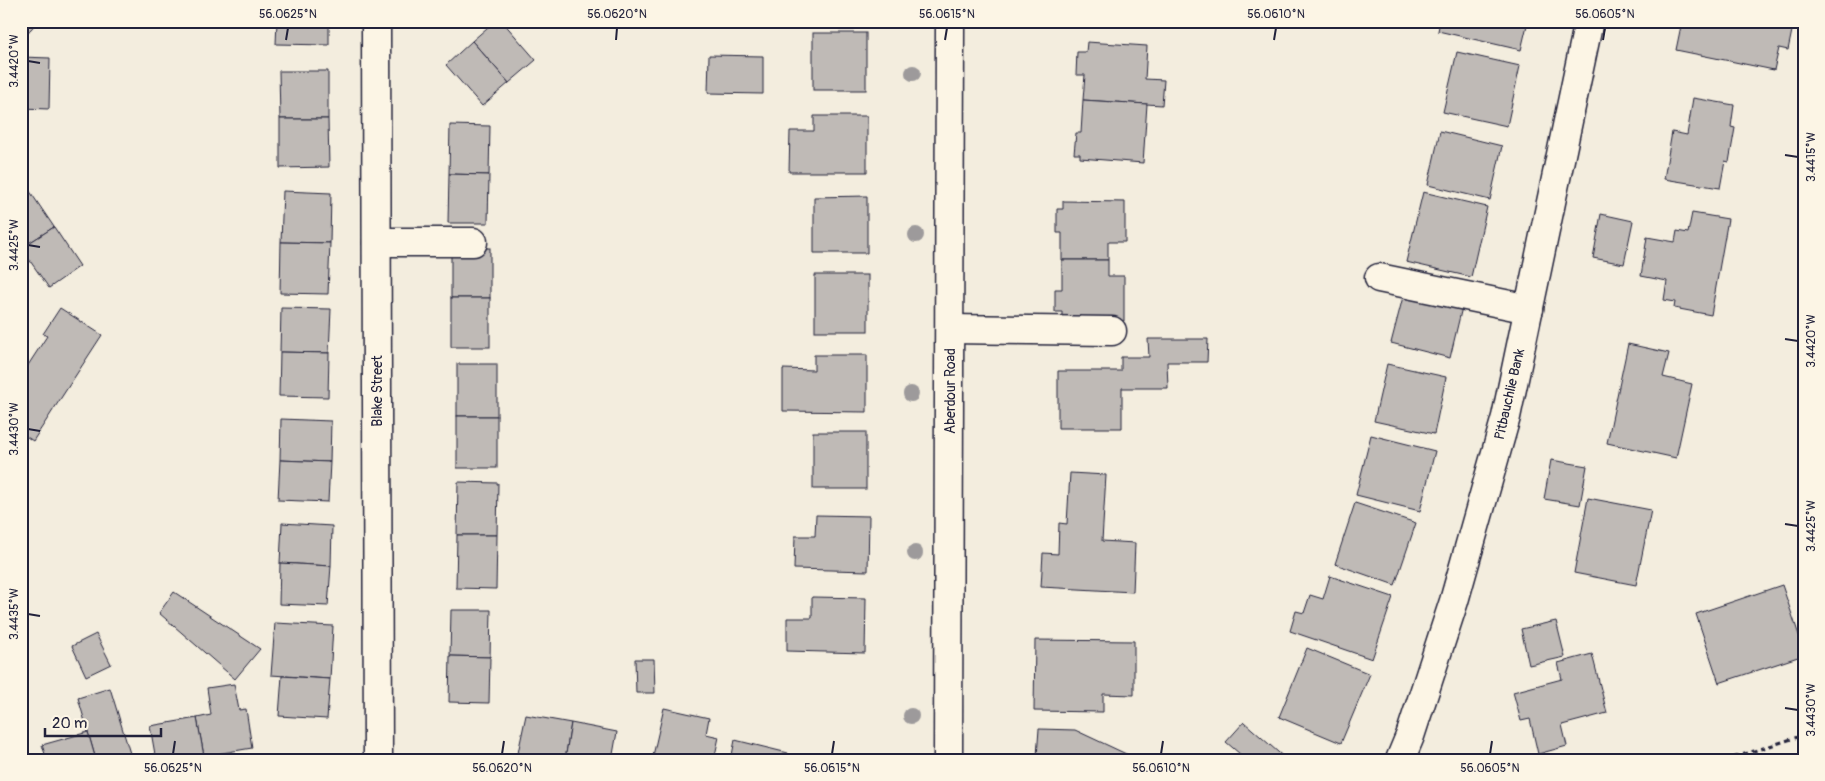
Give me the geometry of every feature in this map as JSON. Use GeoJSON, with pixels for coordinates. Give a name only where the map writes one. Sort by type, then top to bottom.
{"type":"FeatureCollection","features":[{"type":"Feature","properties":{"kind":"street","name":"Blake Street"},"geometry":{"type":"LineString","coordinates":[[376,21],[378,760]]}},
{"type":"Feature","properties":{"kind":"street","name":"Aberdour Road"},"geometry":{"type":"LineString","coordinates":[[948,760],[950,21]]}},
{"type":"Feature","properties":{"kind":"street","name":"Pitbauchlie Bank"},"geometry":{"type":"LineString","coordinates":[[1400,760],[1410,736],[1454,601],[1506,417],[1589,21]]}},
{"type":"Feature","properties":{"kind":"street"},"geometry":{"type":"LineString","coordinates":[[377,242],[473,242]]}},
{"type":"Feature","properties":{"kind":"street"},"geometry":{"type":"LineString","coordinates":[[1379,278],[1528,309]]}},
{"type":"Feature","properties":{"kind":"street"},"geometry":{"type":"LineString","coordinates":[[950,329],[1112,332]]}},
{"type":"Feature","properties":{"kind":"path"},"geometry":{"type":"LineString","coordinates":[[1726,760],[1804,735]]}},
{"type":"Feature","properties":{"kind":"building"},"geometry":{"type":"Polygon","coordinates":[[[21,21],[38,21],[24,37],[21,35],[21,21]]]}},
{"type":"Feature","properties":{"kind":"building"},"geometry":{"type":"Polygon","coordinates":[[[277,21],[329,21],[329,45],[276,44],[277,21]]]}},
{"type":"Feature","properties":{"kind":"building"},"geometry":{"type":"Polygon","coordinates":[[[495,21],[502,21],[536,60],[509,83],[472,41],[495,21]]]}},
{"type":"Feature","properties":{"kind":"building"},"geometry":{"type":"Polygon","coordinates":[[[1440,21],[1528,21],[1521,50],[1438,31],[1440,21]]]}},
{"type":"Feature","properties":{"kind":"building"},"geometry":{"type":"Polygon","coordinates":[[[1682,21],[1794,21],[1788,50],[1779,48],[1774,70],[1676,50],[1682,21]]]}},
{"type":"Feature","properties":{"kind":"building"},"geometry":{"type":"Polygon","coordinates":[[[813,33],[866,33],[866,90],[813,90],[813,33]]]}},
{"type":"Feature","properties":{"kind":"building"},"geometry":{"type":"Polygon","coordinates":[[[472,41],[509,83],[482,106],[446,65],[472,41]]]}},
{"type":"Feature","properties":{"kind":"building"},"geometry":{"type":"Polygon","coordinates":[[[1087,42],[1147,46],[1145,79],[1164,80],[1162,105],[1083,100],[1085,75],[1076,75],[1077,52],[1086,52],[1087,42]]]}},
{"type":"Feature","properties":{"kind":"building"},"geometry":{"type":"Polygon","coordinates":[[[1457,52],[1520,66],[1507,126],[1443,112],[1457,52]]]}},
{"type":"Feature","properties":{"kind":"building"},"geometry":{"type":"Polygon","coordinates":[[[709,55],[763,56],[763,94],[708,93],[709,55]]]}},
{"type":"Feature","properties":{"kind":"building"},"geometry":{"type":"Polygon","coordinates":[[[21,57],[50,58],[49,109],[21,108],[21,57]]]}},
{"type":"Feature","properties":{"kind":"building"},"geometry":{"type":"Polygon","coordinates":[[[279,71],[328,71],[328,119],[280,119],[279,71]]]}},
{"type":"Feature","properties":{"kind":"building"},"geometry":{"type":"Polygon","coordinates":[[[1693,98],[1734,105],[1731,127],[1735,128],[1729,162],[1725,161],[1720,188],[1664,179],[1672,132],[1687,135],[1693,98]]]}},
{"type":"Feature","properties":{"kind":"building"},"geometry":{"type":"Polygon","coordinates":[[[1083,100],[1147,104],[1143,163],[1080,158],[1080,154],[1074,154],[1076,133],[1081,133],[1083,100]]]}},
{"type":"Feature","properties":{"kind":"building"},"geometry":{"type":"Polygon","coordinates":[[[814,116],[867,116],[867,172],[789,172],[790,131],[814,131],[814,116]]]}},
{"type":"Feature","properties":{"kind":"building"},"geometry":{"type":"Polygon","coordinates":[[[280,119],[328,119],[329,167],[280,168],[280,119]]]}},
{"type":"Feature","properties":{"kind":"building"},"geometry":{"type":"Polygon","coordinates":[[[450,125],[490,126],[489,175],[449,174],[450,125]]]}},
{"type":"Feature","properties":{"kind":"building"},"geometry":{"type":"Polygon","coordinates":[[[1440,131],[1502,146],[1490,200],[1428,185],[1440,131]]]}},
{"type":"Feature","properties":{"kind":"building"},"geometry":{"type":"Polygon","coordinates":[[[449,174],[489,175],[488,223],[448,223],[449,174]]]}},
{"type":"Feature","properties":{"kind":"building"},"geometry":{"type":"Polygon","coordinates":[[[27,187],[54,227],[21,248],[21,191],[27,187]]]}},
{"type":"Feature","properties":{"kind":"building"},"geometry":{"type":"Polygon","coordinates":[[[283,191],[331,193],[330,243],[281,242],[283,191]]]}},
{"type":"Feature","properties":{"kind":"building"},"geometry":{"type":"Polygon","coordinates":[[[1423,192],[1487,207],[1471,277],[1406,262],[1423,192]]]}},
{"type":"Feature","properties":{"kind":"building"},"geometry":{"type":"Polygon","coordinates":[[[867,196],[867,253],[814,253],[814,197],[867,196]]]}},
{"type":"Feature","properties":{"kind":"building"},"geometry":{"type":"Polygon","coordinates":[[[1063,201],[1125,202],[1125,242],[1108,242],[1108,260],[1062,260],[1062,233],[1057,233],[1057,209],[1063,209],[1063,201]]]}},
{"type":"Feature","properties":{"kind":"building"},"geometry":{"type":"Polygon","coordinates":[[[1692,213],[1728,219],[1711,315],[1674,308],[1675,302],[1664,300],[1667,281],[1641,276],[1647,237],[1675,242],[1677,231],[1688,233],[1692,213]]]}},
{"type":"Feature","properties":{"kind":"building"},"geometry":{"type":"Polygon","coordinates":[[[1601,214],[1633,221],[1624,264],[1593,258],[1601,214]]]}},
{"type":"Feature","properties":{"kind":"building"},"geometry":{"type":"Polygon","coordinates":[[[54,227],[80,266],[49,288],[21,248],[54,227]]]}},
{"type":"Feature","properties":{"kind":"building"},"geometry":{"type":"Polygon","coordinates":[[[281,242],[330,243],[328,294],[280,293],[281,242]]]}},
{"type":"Feature","properties":{"kind":"building"},"geometry":{"type":"Polygon","coordinates":[[[451,248],[490,248],[490,298],[451,298],[451,248]]]}},
{"type":"Feature","properties":{"kind":"building"},"geometry":{"type":"Polygon","coordinates":[[[1062,260],[1108,260],[1108,276],[1124,276],[1124,321],[1062,321],[1062,312],[1055,312],[1055,289],[1062,289],[1062,260]]]}},
{"type":"Feature","properties":{"kind":"building"},"geometry":{"type":"Polygon","coordinates":[[[815,275],[868,275],[868,331],[815,331],[815,275]]]}},
{"type":"Feature","properties":{"kind":"building"},"geometry":{"type":"Polygon","coordinates":[[[1405,289],[1463,303],[1450,358],[1391,343],[1405,289]]]}},
{"type":"Feature","properties":{"kind":"building"},"geometry":{"type":"Polygon","coordinates":[[[451,298],[490,298],[490,347],[451,347],[451,298]]]}},
{"type":"Feature","properties":{"kind":"building"},"geometry":{"type":"Polygon","coordinates":[[[60,308],[102,335],[33,441],[21,433],[21,376],[47,336],[43,334],[60,308]]]}},
{"type":"Feature","properties":{"kind":"building"},"geometry":{"type":"Polygon","coordinates":[[[281,308],[331,309],[329,353],[280,352],[281,308]]]}},
{"type":"Feature","properties":{"kind":"building"},"geometry":{"type":"Polygon","coordinates":[[[1148,339],[1208,339],[1207,362],[1167,362],[1168,388],[1122,388],[1122,428],[1058,428],[1058,371],[1121,371],[1121,357],[1149,357],[1148,339]]]}},
{"type":"Feature","properties":{"kind":"building"},"geometry":{"type":"Polygon","coordinates":[[[1628,344],[1669,353],[1663,377],[1692,384],[1676,458],[1607,443],[1628,344]]]}},
{"type":"Feature","properties":{"kind":"building"},"geometry":{"type":"Polygon","coordinates":[[[280,352],[329,353],[328,397],[279,396],[280,352]]]}},
{"type":"Feature","properties":{"kind":"building"},"geometry":{"type":"Polygon","coordinates":[[[814,355],[867,355],[867,412],[783,411],[783,369],[814,370],[814,355]]]}},
{"type":"Feature","properties":{"kind":"building"},"geometry":{"type":"Polygon","coordinates":[[[457,364],[497,364],[497,416],[457,416],[457,364]]]}},
{"type":"Feature","properties":{"kind":"building"},"geometry":{"type":"Polygon","coordinates":[[[1387,364],[1446,377],[1434,434],[1374,421],[1387,364]]]}},
{"type":"Feature","properties":{"kind":"building"},"geometry":{"type":"Polygon","coordinates":[[[457,416],[497,416],[497,468],[457,468],[457,416]]]}},
{"type":"Feature","properties":{"kind":"building"},"geometry":{"type":"Polygon","coordinates":[[[281,419],[331,421],[330,462],[280,460],[281,419]]]}},
{"type":"Feature","properties":{"kind":"building"},"geometry":{"type":"Polygon","coordinates":[[[813,432],[866,432],[866,489],[813,489],[813,432]]]}},
{"type":"Feature","properties":{"kind":"building"},"geometry":{"type":"Polygon","coordinates":[[[1371,435],[1435,451],[1420,511],[1356,495],[1371,435]]]}},
{"type":"Feature","properties":{"kind":"building"},"geometry":{"type":"Polygon","coordinates":[[[280,460],[330,462],[328,502],[278,500],[280,460]]]}},
{"type":"Feature","properties":{"kind":"building"},"geometry":{"type":"Polygon","coordinates":[[[1551,460],[1587,466],[1580,505],[1544,499],[1551,460]]]}},
{"type":"Feature","properties":{"kind":"building"},"geometry":{"type":"Polygon","coordinates":[[[1070,473],[1106,475],[1102,541],[1135,543],[1133,592],[1041,587],[1043,553],[1058,554],[1059,523],[1067,524],[1070,473]]]}},
{"type":"Feature","properties":{"kind":"building"},"geometry":{"type":"Polygon","coordinates":[[[458,482],[498,483],[497,535],[457,535],[458,482]]]}},
{"type":"Feature","properties":{"kind":"building"},"geometry":{"type":"Polygon","coordinates":[[[1588,498],[1651,510],[1636,585],[1574,573],[1588,498]]]}},
{"type":"Feature","properties":{"kind":"building"},"geometry":{"type":"Polygon","coordinates":[[[1355,503],[1416,523],[1395,585],[1335,564],[1355,503]]]}},
{"type":"Feature","properties":{"kind":"building"},"geometry":{"type":"Polygon","coordinates":[[[816,515],[869,516],[868,571],[794,569],[795,536],[815,536],[816,515]]]}},
{"type":"Feature","properties":{"kind":"building"},"geometry":{"type":"Polygon","coordinates":[[[282,523],[332,526],[331,566],[280,563],[282,523]]]}},
{"type":"Feature","properties":{"kind":"building"},"geometry":{"type":"Polygon","coordinates":[[[457,535],[497,535],[496,589],[456,588],[457,535]]]}},
{"type":"Feature","properties":{"kind":"building"},"geometry":{"type":"Polygon","coordinates":[[[280,563],[331,566],[328,606],[279,604],[280,563]]]}},
{"type":"Feature","properties":{"kind":"building"},"geometry":{"type":"Polygon","coordinates":[[[1330,576],[1393,597],[1372,659],[1290,631],[1296,611],[1304,613],[1310,595],[1323,599],[1330,576]]]}},
{"type":"Feature","properties":{"kind":"building"},"geometry":{"type":"Polygon","coordinates":[[[1782,585],[1804,655],[1719,683],[1696,614],[1782,585]]]}},
{"type":"Feature","properties":{"kind":"building"},"geometry":{"type":"Polygon","coordinates":[[[174,592],[260,649],[235,679],[159,613],[174,592]]]}},
{"type":"Feature","properties":{"kind":"building"},"geometry":{"type":"Polygon","coordinates":[[[812,597],[866,598],[865,653],[787,651],[787,618],[812,618],[812,597]]]}},
{"type":"Feature","properties":{"kind":"building"},"geometry":{"type":"Polygon","coordinates":[[[451,610],[491,610],[490,657],[450,656],[451,610]]]}},
{"type":"Feature","properties":{"kind":"building"},"geometry":{"type":"Polygon","coordinates":[[[1556,621],[1565,657],[1529,665],[1521,629],[1556,621]]]}},
{"type":"Feature","properties":{"kind":"building"},"geometry":{"type":"Polygon","coordinates":[[[275,623],[333,626],[330,679],[271,675],[275,623]]]}},
{"type":"Feature","properties":{"kind":"building"},"geometry":{"type":"Polygon","coordinates":[[[96,634],[111,664],[86,676],[72,646],[96,634]]]}},
{"type":"Feature","properties":{"kind":"building"},"geometry":{"type":"Polygon","coordinates":[[[1035,640],[1134,641],[1134,695],[1103,694],[1103,712],[1034,711],[1035,640]]]}},
{"type":"Feature","properties":{"kind":"building"},"geometry":{"type":"Polygon","coordinates":[[[1307,648],[1370,674],[1341,743],[1279,717],[1307,648]]]}},
{"type":"Feature","properties":{"kind":"building"},"geometry":{"type":"Polygon","coordinates":[[[1592,654],[1607,713],[1562,725],[1567,746],[1538,754],[1530,719],[1521,721],[1513,692],[1562,679],[1558,663],[1592,654]]]}},
{"type":"Feature","properties":{"kind":"building"},"geometry":{"type":"Polygon","coordinates":[[[450,656],[490,657],[489,703],[449,702],[450,656]]]}},
{"type":"Feature","properties":{"kind":"building"},"geometry":{"type":"Polygon","coordinates":[[[635,659],[654,659],[655,693],[636,693],[635,659]]]}},
{"type":"Feature","properties":{"kind":"building"},"geometry":{"type":"Polygon","coordinates":[[[282,676],[330,679],[327,719],[279,716],[282,676]]]}},
{"type":"Feature","properties":{"kind":"building"},"geometry":{"type":"Polygon","coordinates":[[[234,684],[239,710],[246,709],[252,748],[204,756],[197,718],[211,715],[207,688],[234,684]]]}},
{"type":"Feature","properties":{"kind":"building"},"geometry":{"type":"Polygon","coordinates":[[[110,688],[132,760],[96,760],[78,698],[110,688]]]}},
{"type":"Feature","properties":{"kind":"building"},"geometry":{"type":"Polygon","coordinates":[[[664,708],[709,718],[706,734],[719,737],[714,760],[652,760],[664,708]]]}},
{"type":"Feature","properties":{"kind":"building"},"geometry":{"type":"Polygon","coordinates":[[[526,715],[571,723],[565,760],[554,760],[518,753],[526,715]]]}},
{"type":"Feature","properties":{"kind":"building"},"geometry":{"type":"Polygon","coordinates":[[[197,718],[204,756],[183,760],[156,760],[150,726],[197,718]]]}},
{"type":"Feature","properties":{"kind":"building"},"geometry":{"type":"Polygon","coordinates":[[[1244,722],[1287,760],[1247,760],[1226,742],[1244,722]]]}},
{"type":"Feature","properties":{"kind":"building"},"geometry":{"type":"Polygon","coordinates":[[[571,723],[617,732],[612,760],[565,760],[571,723]]]}},
{"type":"Feature","properties":{"kind":"building"},"geometry":{"type":"Polygon","coordinates":[[[1039,729],[1075,730],[1139,760],[1071,760],[1071,758],[1037,756],[1039,729]]]}},
{"type":"Feature","properties":{"kind":"building"},"geometry":{"type":"Polygon","coordinates":[[[88,732],[96,760],[47,760],[42,745],[88,732]]]}},
{"type":"Feature","properties":{"kind":"building"},"geometry":{"type":"Polygon","coordinates":[[[735,740],[788,753],[787,760],[731,760],[735,740]]]}}]}
